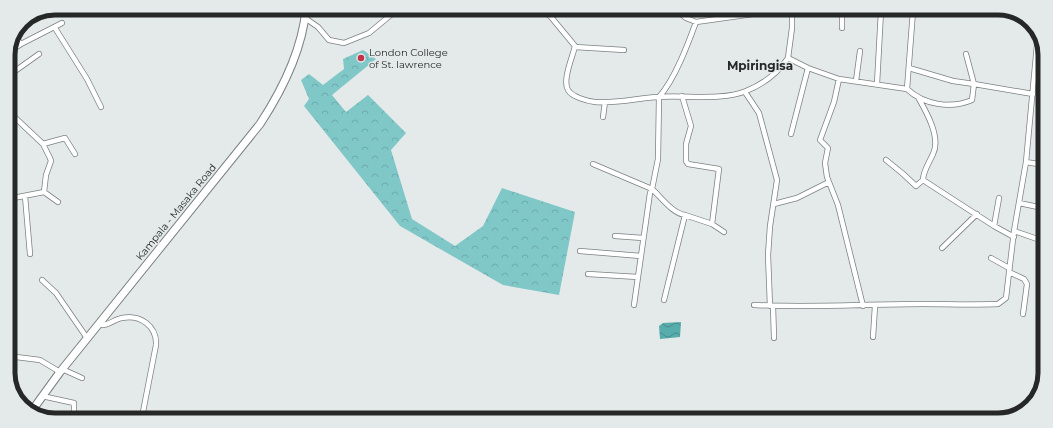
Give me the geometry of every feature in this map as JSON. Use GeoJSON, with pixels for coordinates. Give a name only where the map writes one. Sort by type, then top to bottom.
{"type":"FeatureCollection","features":[{"type":"Feature","properties":{"kind":"main road","name":"Kampala - Masaka Road"},"geometry":{"type":"LineString","coordinates":[[35,407],[98,324],[260,124],[281,89],[291,67],[298,47],[305,15]]}},
{"type":"Feature","properties":{"kind":"street"},"geometry":{"type":"LineString","coordinates":[[305,18],[318,27],[329,40],[344,43],[368,33],[390,15]]}},
{"type":"Feature","properties":{"kind":"street"},"geometry":{"type":"LineString","coordinates":[[549,15],[573,42],[575,47],[568,69],[566,86],[568,90],[583,99],[605,102],[659,96],[715,96],[745,92],[770,79],[777,73],[788,58],[792,34],[792,15]]}},
{"type":"Feature","properties":{"kind":"street"},"geometry":{"type":"LineString","coordinates":[[682,15],[696,22],[726,15]]}},
{"type":"Feature","properties":{"kind":"street"},"geometry":{"type":"LineString","coordinates":[[842,15],[842,28]]}},
{"type":"Feature","properties":{"kind":"street"},"geometry":{"type":"LineString","coordinates":[[877,84],[881,15]]}},
{"type":"Feature","properties":{"kind":"street"},"geometry":{"type":"LineString","coordinates":[[907,89],[913,15]]}},
{"type":"Feature","properties":{"kind":"street"},"geometry":{"type":"LineString","coordinates":[[634,305],[650,193],[658,160],[659,96],[665,91],[696,22]]}},
{"type":"Feature","properties":{"kind":"street"},"geometry":{"type":"LineString","coordinates":[[16,48],[62,23]]}},
{"type":"Feature","properties":{"kind":"street"},"geometry":{"type":"LineString","coordinates":[[55,28],[87,79],[101,107]]}},
{"type":"Feature","properties":{"kind":"street"},"geometry":{"type":"LineString","coordinates":[[18,40],[21,44]]}},
{"type":"Feature","properties":{"kind":"street"},"geometry":{"type":"LineString","coordinates":[[575,47],[624,50]]}},
{"type":"Feature","properties":{"kind":"street"},"geometry":{"type":"LineString","coordinates":[[754,305],[874,306],[998,304],[1006,298],[1014,231],[1026,162],[1037,47]]}},
{"type":"Feature","properties":{"kind":"street"},"geometry":{"type":"LineString","coordinates":[[856,81],[860,51]]}},
{"type":"Feature","properties":{"kind":"street"},"geometry":{"type":"LineString","coordinates":[[15,71],[39,54]]}},
{"type":"Feature","properties":{"kind":"street"},"geometry":{"type":"LineString","coordinates":[[919,99],[948,105],[972,100],[974,84],[966,54]]}},
{"type":"Feature","properties":{"kind":"street"},"geometry":{"type":"LineString","coordinates":[[788,58],[808,68],[839,79],[907,89],[919,99],[934,133],[936,147],[923,174],[923,180],[916,186],[886,160]]}},
{"type":"Feature","properties":{"kind":"street"},"geometry":{"type":"LineString","coordinates":[[791,134],[808,68]]}},
{"type":"Feature","properties":{"kind":"street"},"geometry":{"type":"LineString","coordinates":[[909,68],[953,81],[1033,94]]}},
{"type":"Feature","properties":{"kind":"street"},"geometry":{"type":"LineString","coordinates":[[839,79],[834,102],[820,140],[828,148],[825,163],[829,182],[838,205],[863,306]]}},
{"type":"Feature","properties":{"kind":"street"},"geometry":{"type":"LineString","coordinates":[[745,92],[759,113],[778,180],[770,226],[769,248],[771,306],[774,338]]}},
{"type":"Feature","properties":{"kind":"street"},"geometry":{"type":"LineString","coordinates":[[682,96],[691,126],[686,144],[686,161],[688,164],[719,169],[712,224]]}},
{"type":"Feature","properties":{"kind":"street"},"geometry":{"type":"LineString","coordinates":[[603,117],[605,102]]}},
{"type":"Feature","properties":{"kind":"street"},"geometry":{"type":"LineString","coordinates":[[15,118],[43,144],[51,161],[46,175],[44,192]]}},
{"type":"Feature","properties":{"kind":"street"},"geometry":{"type":"LineString","coordinates":[[43,144],[65,138],[75,154]]}},
{"type":"Feature","properties":{"kind":"street"},"geometry":{"type":"LineString","coordinates":[[1026,162],[1038,164]]}},
{"type":"Feature","properties":{"kind":"street"},"geometry":{"type":"LineString","coordinates":[[593,164],[638,185],[652,189],[669,206],[680,214],[712,224],[724,232]]}},
{"type":"Feature","properties":{"kind":"street"},"geometry":{"type":"LineString","coordinates":[[923,180],[994,226],[1014,236]]}},
{"type":"Feature","properties":{"kind":"street"},"geometry":{"type":"LineString","coordinates":[[774,204],[797,198],[829,182]]}},
{"type":"Feature","properties":{"kind":"street"},"geometry":{"type":"LineString","coordinates":[[15,198],[44,192],[58,202]]}},
{"type":"Feature","properties":{"kind":"street"},"geometry":{"type":"LineString","coordinates":[[25,196],[30,254]]}},
{"type":"Feature","properties":{"kind":"street"},"geometry":{"type":"LineString","coordinates":[[994,226],[999,198]]}},
{"type":"Feature","properties":{"kind":"street"},"geometry":{"type":"LineString","coordinates":[[1019,203],[1038,207]]}},
{"type":"Feature","properties":{"kind":"street"},"geometry":{"type":"LineString","coordinates":[[942,248],[977,214]]}},
{"type":"Feature","properties":{"kind":"street"},"geometry":{"type":"LineString","coordinates":[[664,300],[686,215]]}},
{"type":"Feature","properties":{"kind":"street"},"geometry":{"type":"LineString","coordinates":[[1014,231],[1038,239]]}},
{"type":"Feature","properties":{"kind":"street"},"geometry":{"type":"LineString","coordinates":[[615,236],[643,238]]}},
{"type":"Feature","properties":{"kind":"street"},"geometry":{"type":"LineString","coordinates":[[580,251],[641,256]]}},
{"type":"Feature","properties":{"kind":"street"},"geometry":{"type":"LineString","coordinates":[[991,258],[1024,279],[1027,284],[1023,314]]}},
{"type":"Feature","properties":{"kind":"street"},"geometry":{"type":"LineString","coordinates":[[588,274],[638,277]]}},
{"type":"Feature","properties":{"kind":"street"},"geometry":{"type":"LineString","coordinates":[[42,280],[56,293],[87,338]]}},
{"type":"Feature","properties":{"kind":"street"},"geometry":{"type":"LineString","coordinates":[[873,337],[874,306]]}},
{"type":"Feature","properties":{"kind":"street"},"geometry":{"type":"LineString","coordinates":[[98,324],[104,326],[124,317],[135,318],[148,323],[155,334],[156,345],[143,413]]}},
{"type":"Feature","properties":{"kind":"street"},"geometry":{"type":"LineString","coordinates":[[15,357],[40,360],[61,371],[82,378]]}},
{"type":"Feature","properties":{"kind":"street"},"geometry":{"type":"LineString","coordinates":[[42,396],[74,403],[74,412],[76,413]]}},
{"type":"Feature","properties":{"kind":"green space"},"geometry":{"type":"Polygon","coordinates":[[[363,50],[376,59],[332,95],[346,112],[368,95],[406,133],[391,150],[412,219],[455,246],[483,226],[502,188],[575,212],[559,295],[503,285],[400,226],[304,106],[309,99],[301,80],[309,74],[323,85],[344,69],[343,59],[363,50]]]}},
{"type":"Feature","properties":{"kind":"water"},"geometry":{"type":"Polygon","coordinates":[[[681,322],[680,337],[660,339],[659,326],[663,323],[681,322]]]}},
{"type":"Feature","properties":{"kind":"place","name":"London College of St. lawrence"},"geometry":{"type":"Point","coordinates":[361,58]}},
{"type":"Feature","properties":{"kind":"district","name":"Mpiringisa"},"geometry":{"type":"Point","coordinates":[760,65]}}]}
